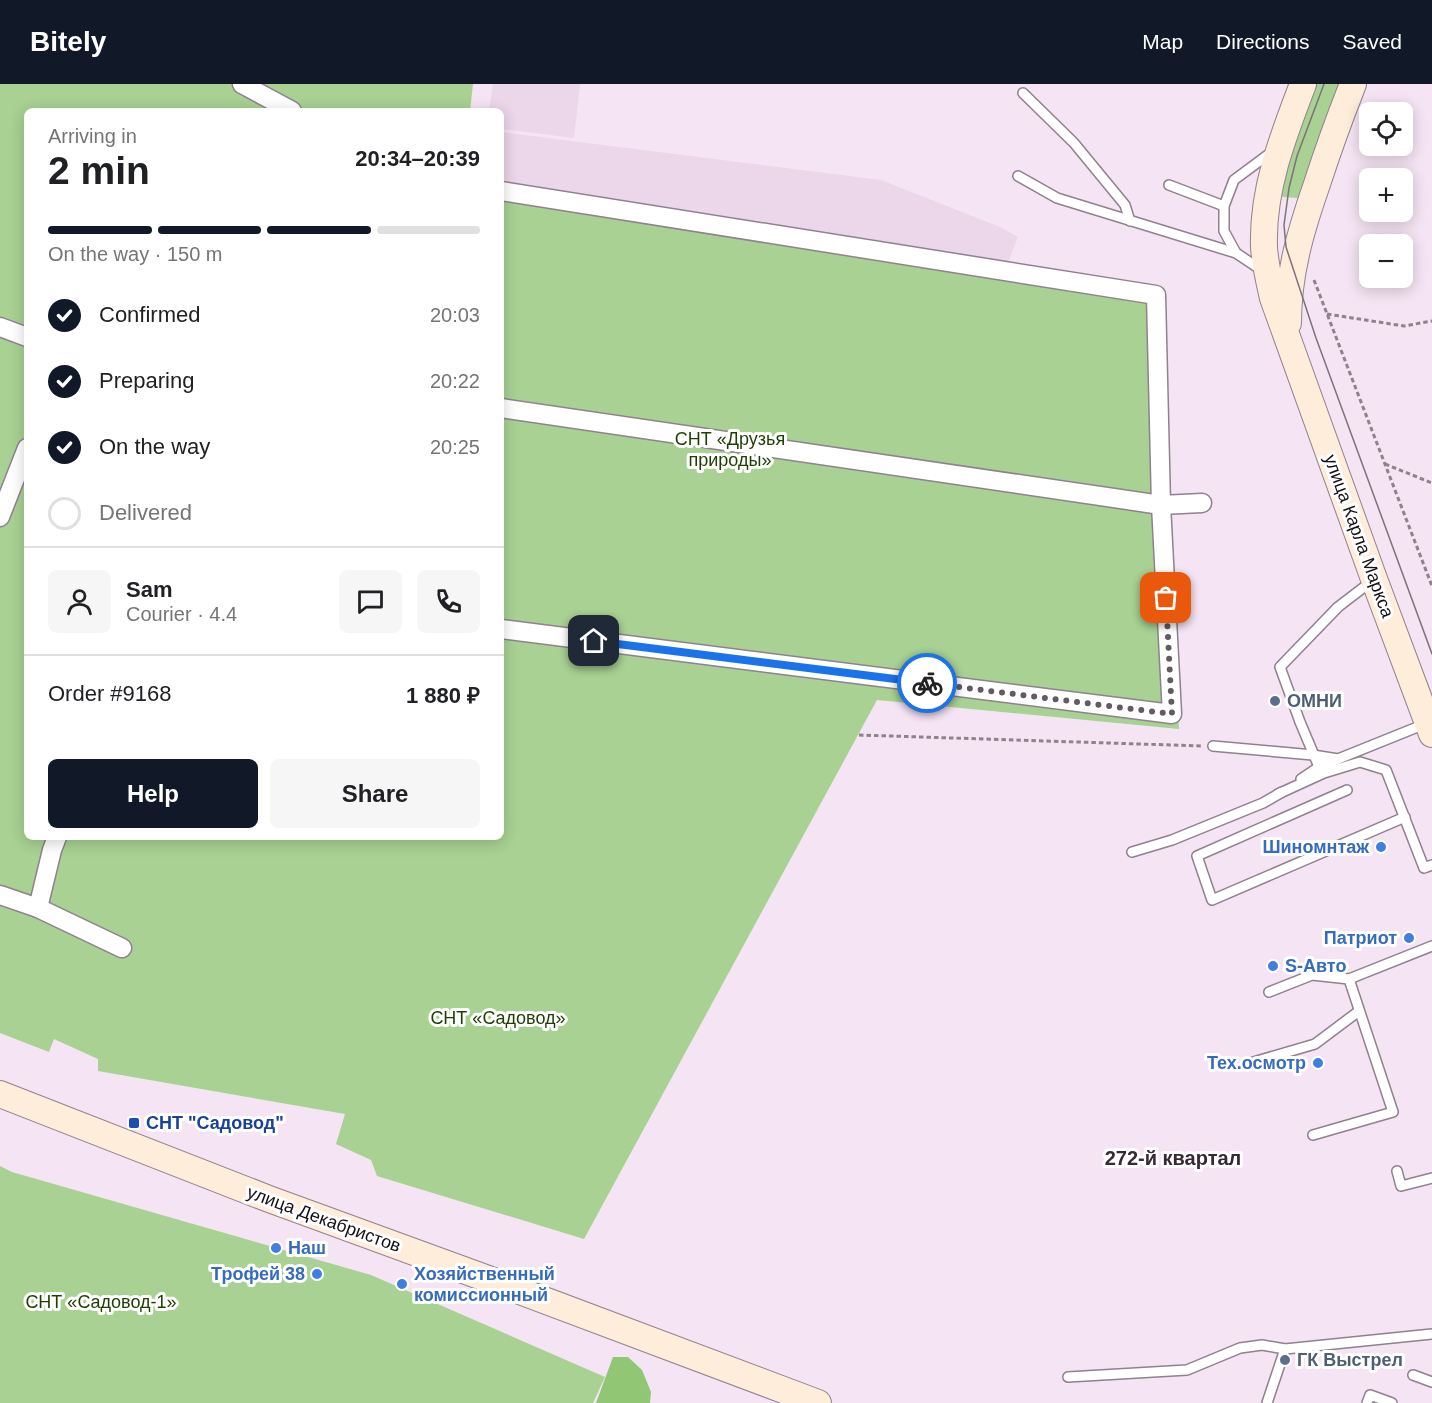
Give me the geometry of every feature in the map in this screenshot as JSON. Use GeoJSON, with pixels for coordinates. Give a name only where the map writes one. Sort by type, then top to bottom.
{"type":"FeatureCollection","features":[{"type":"Feature","properties":{"kind":"street"},"geometry":{"type":"LineString","coordinates":[[242,84],[286,108]]}},
{"type":"Feature","properties":{"kind":"street","name":"улица Карла Маркса"},"geometry":{"type":"LineString","coordinates":[[1303,84],[1280,146],[1271,179],[1264,229],[1267,274],[1273,298],[1430,728]]}},
{"type":"Feature","properties":{"kind":"street","name":"улица Карла Маркса"},"geometry":{"type":"LineString","coordinates":[[1288,338],[1289,288],[1300,234],[1353,84]]}},
{"type":"Feature","properties":{"kind":"street"},"geometry":{"type":"LineString","coordinates":[[1271,179],[1271,188],[1276,197],[1286,205],[1294,205],[1306,198],[1321,171]]}},
{"type":"Feature","properties":{"kind":"street"},"geometry":{"type":"LineString","coordinates":[[504,191],[1156,295],[1161,506],[1172,714],[504,629]]}},
{"type":"Feature","properties":{"kind":"street"},"geometry":{"type":"LineString","coordinates":[[0,327],[24,335]]}},
{"type":"Feature","properties":{"kind":"street"},"geometry":{"type":"LineString","coordinates":[[504,408],[1161,506],[1202,503]]}},
{"type":"Feature","properties":{"kind":"street"},"geometry":{"type":"LineString","coordinates":[[0,518],[24,456]]}},
{"type":"Feature","properties":{"kind":"street"},"geometry":{"type":"LineString","coordinates":[[38,908],[56,840]]}},
{"type":"Feature","properties":{"kind":"street"},"geometry":{"type":"LineString","coordinates":[[0,895],[38,908],[122,948]]}},
{"type":"Feature","properties":{"kind":"street","name":"улица Декабристов"},"geometry":{"type":"LineString","coordinates":[[0,1094],[269,1199],[818,1403]]}},
{"type":"Feature","properties":{"kind":"lane"},"geometry":{"type":"LineString","coordinates":[[1023,93],[1074,143],[1125,205],[1130,220]]}},
{"type":"Feature","properties":{"kind":"lane"},"geometry":{"type":"LineString","coordinates":[[1236,253],[1224,231],[1224,206],[1234,180],[1280,146]]}},
{"type":"Feature","properties":{"kind":"lane"},"geometry":{"type":"LineString","coordinates":[[1018,176],[1057,198],[1236,253],[1267,274]]}},
{"type":"Feature","properties":{"kind":"lane"},"geometry":{"type":"LineString","coordinates":[[1168,185],[1224,206]]}},
{"type":"Feature","properties":{"kind":"lane"},"geometry":{"type":"LineString","coordinates":[[1319,767],[1280,667],[1338,607],[1374,579]]}},
{"type":"Feature","properties":{"kind":"lane"},"geometry":{"type":"LineString","coordinates":[[1132,852],[1172,840],[1263,803],[1319,767],[1338,759],[1430,728]]}},
{"type":"Feature","properties":{"kind":"lane"},"geometry":{"type":"LineString","coordinates":[[1213,746],[1338,759]]}},
{"type":"Feature","properties":{"kind":"lane"},"geometry":{"type":"LineString","coordinates":[[1278,794],[1324,773],[1360,762],[1386,770],[1424,868],[1432,865]]}},
{"type":"Feature","properties":{"kind":"lane"},"geometry":{"type":"LineString","coordinates":[[1347,790],[1197,856],[1212,900],[1405,816]]}},
{"type":"Feature","properties":{"kind":"lane"},"geometry":{"type":"LineString","coordinates":[[1269,992],[1312,975],[1349,979],[1432,946]]}},
{"type":"Feature","properties":{"kind":"lane"},"geometry":{"type":"LineString","coordinates":[[1313,1135],[1393,1112],[1349,979]]}},
{"type":"Feature","properties":{"kind":"lane"},"geometry":{"type":"LineString","coordinates":[[1250,1063],[1315,1044],[1359,1011]]}},
{"type":"Feature","properties":{"kind":"lane"},"geometry":{"type":"LineString","coordinates":[[1397,1171],[1401,1186],[1432,1178]]}},
{"type":"Feature","properties":{"kind":"lane"},"geometry":{"type":"LineString","coordinates":[[1068,1377],[1188,1370],[1240,1348],[1262,1345],[1285,1349],[1432,1334]]}},
{"type":"Feature","properties":{"kind":"lane"},"geometry":{"type":"LineString","coordinates":[[1267,1403],[1285,1349]]}},
{"type":"Feature","properties":{"kind":"lane"},"geometry":{"type":"LineString","coordinates":[[1413,1375],[1432,1382]]}},
{"type":"Feature","properties":{"kind":"lane"},"geometry":{"type":"LineString","coordinates":[[1367,1403],[1370,1395],[1392,1403]]}},
{"type":"Feature","properties":{"kind":"path"},"geometry":{"type":"LineString","coordinates":[[1314,280],[1432,585]]}},
{"type":"Feature","properties":{"kind":"path"},"geometry":{"type":"LineString","coordinates":[[1327,314],[1404,326],[1432,321]]}},
{"type":"Feature","properties":{"kind":"path"},"geometry":{"type":"LineString","coordinates":[[1385,464],[1432,483]]}},
{"type":"Feature","properties":{"kind":"path"},"geometry":{"type":"LineString","coordinates":[[859,735],[1213,746]]}},
{"type":"Feature","properties":{"kind":"shaded area"},"geometry":{"type":"Polygon","coordinates":[[[493,84],[580,84],[574,138],[504,129],[504,108],[489,108],[493,84]]]}},
{"type":"Feature","properties":{"kind":"shaded area"},"geometry":{"type":"Polygon","coordinates":[[[504,132],[881,180],[1000,227],[1018,237],[1007,265],[921,248],[504,182],[504,132]]]}},
{"type":"Feature","properties":{"kind":"green space"},"geometry":{"type":"Polygon","coordinates":[[[0,84],[473,84],[470,108],[24,108],[24,840],[504,840],[504,182],[921,248],[1156,295],[1179,729],[877,700],[584,1239],[377,1176],[371,1160],[336,1144],[345,1114],[98,1071],[98,1059],[54,1039],[49,1052],[0,1033],[0,84]]]}},
{"type":"Feature","properties":{"kind":"green space"},"geometry":{"type":"Polygon","coordinates":[[[1311,84],[1340,84],[1298,198],[1283,197],[1277,190],[1311,84]]]}},
{"type":"Feature","properties":{"kind":"green space","name":"СНТ «Садовод-1»"},"geometry":{"type":"Polygon","coordinates":[[[0,1166],[12,1172],[371,1275],[605,1377],[593,1403],[0,1403],[0,1166]]]}},
{"type":"Feature","properties":{"kind":"green space"},"geometry":{"type":"Polygon","coordinates":[[[613,1357],[628,1357],[642,1370],[651,1392],[650,1403],[596,1403],[613,1357]]]}},
{"type":"Feature","properties":{"kind":"tram line"},"geometry":{"type":"LineString","coordinates":[[1324,84],[1297,156],[1289,188],[1284,225],[1286,247],[1316,338],[1432,654]]}},
{"type":"Feature","properties":{"kind":"way so far"},"geometry":{"type":"LineString","coordinates":[[927,683],[1172,714],[1166,598]]}},
{"type":"Feature","properties":{"kind":"place","name":"ОМНИ"},"geometry":{"type":"Point","coordinates":[1275,701]}},
{"type":"Feature","properties":{"kind":"place","name":"Шиномнтаж"},"geometry":{"type":"Point","coordinates":[1381,847]}},
{"type":"Feature","properties":{"kind":"place","name":"Патриот"},"geometry":{"type":"Point","coordinates":[1409,938]}},
{"type":"Feature","properties":{"kind":"place","name":"S-Авто"},"geometry":{"type":"Point","coordinates":[1273,966]}},
{"type":"Feature","properties":{"kind":"place","name":"Тех.осмотр"},"geometry":{"type":"Point","coordinates":[1318,1063]}},
{"type":"Feature","properties":{"kind":"place","name":"СНТ \"Садовод\""},"geometry":{"type":"Point","coordinates":[134,1123]}},
{"type":"Feature","properties":{"kind":"place","name":"Наш"},"geometry":{"type":"Point","coordinates":[276,1248]}},
{"type":"Feature","properties":{"kind":"place","name":"Трофей 38"},"geometry":{"type":"Point","coordinates":[317,1274]}},
{"type":"Feature","properties":{"kind":"place","name":"Хозяйственный комиссионный"},"geometry":{"type":"Point","coordinates":[402,1284]}},
{"type":"Feature","properties":{"kind":"place","name":"ГК Выстрел"},"geometry":{"type":"Point","coordinates":[1285,1360]}},
{"type":"Feature","properties":{"kind":"district","name":"272-й квартал"},"geometry":{"type":"Point","coordinates":[1173,1158]}},
{"type":"Feature","properties":{"kind":"route"},"geometry":{"type":"LineString","coordinates":[[594,641],[927,683]]}},
{"type":"Feature","properties":{"kind":"park label","name":"СНТ «Друзья природы»"},"geometry":{"type":"Point","coordinates":[730,449]}},
{"type":"Feature","properties":{"kind":"park label","name":"СНТ «Садовод»"},"geometry":{"type":"Point","coordinates":[498,1018]}}]}
